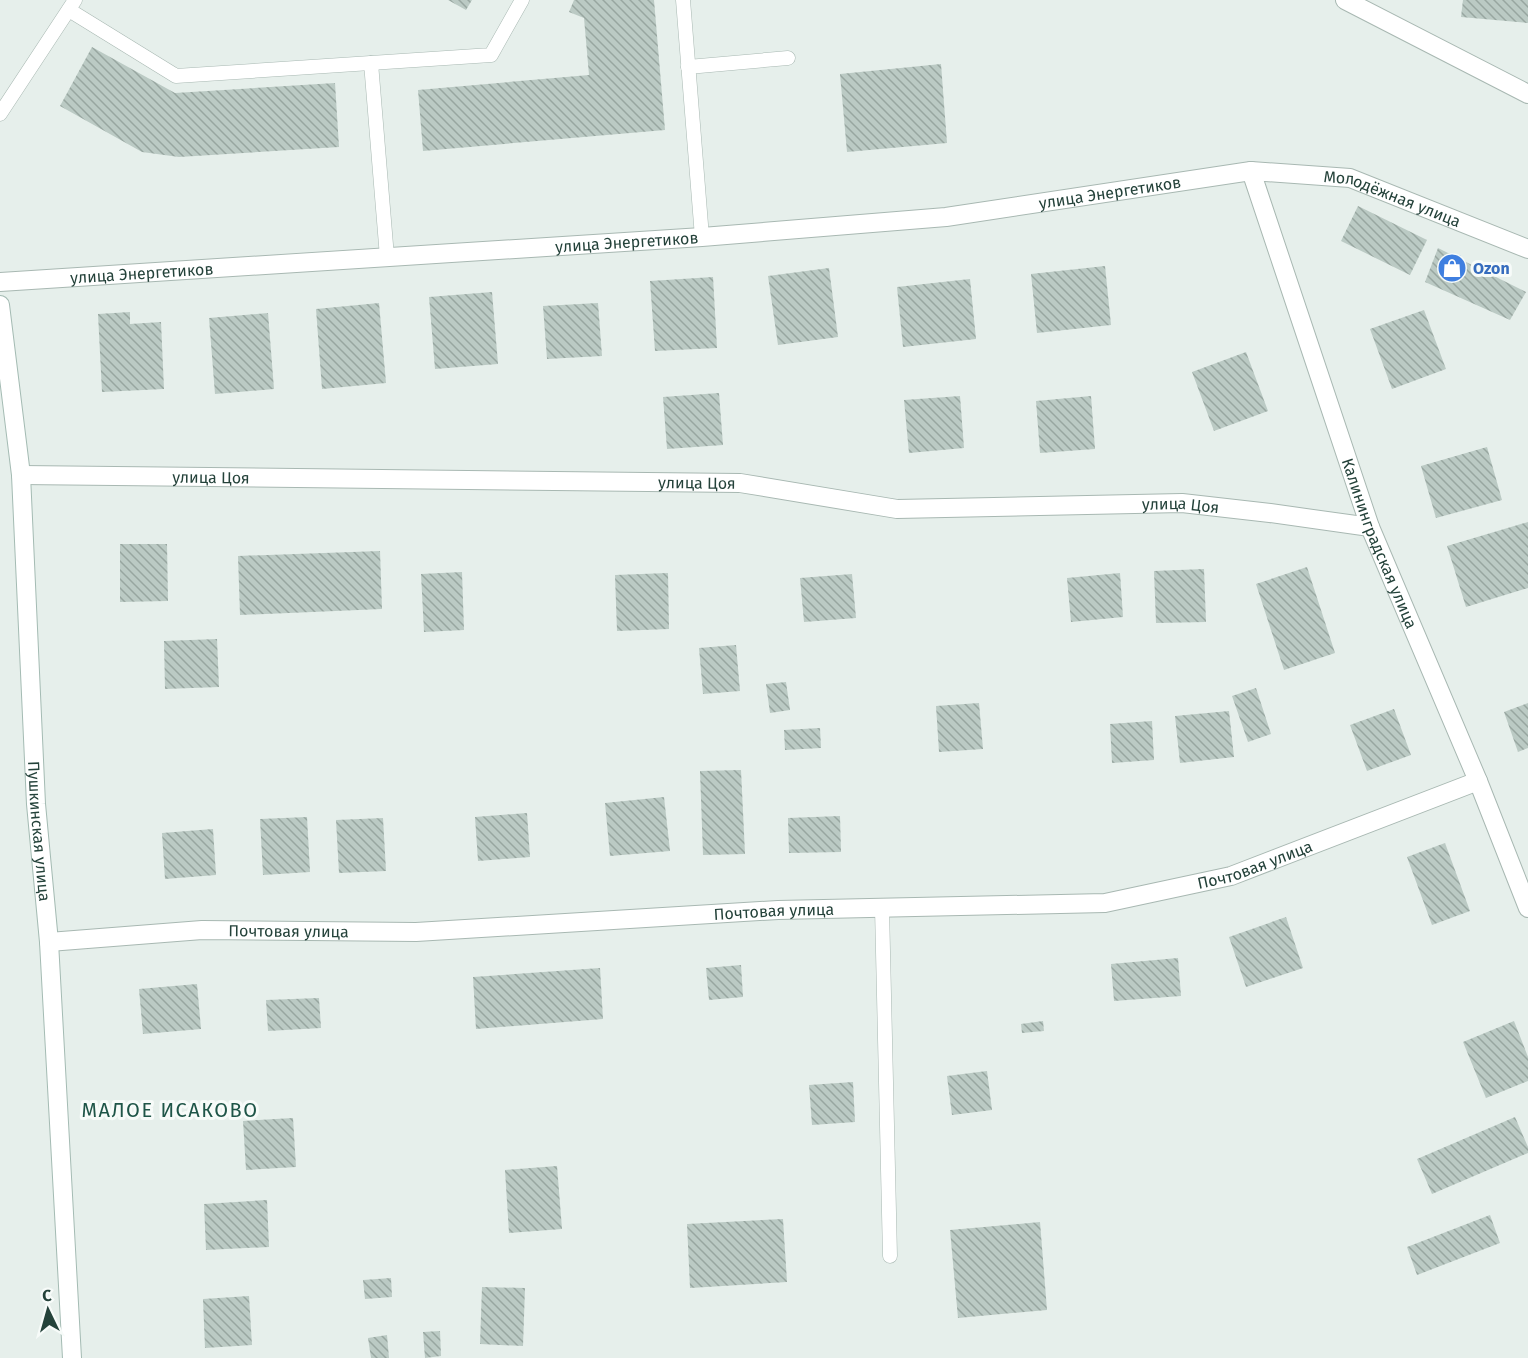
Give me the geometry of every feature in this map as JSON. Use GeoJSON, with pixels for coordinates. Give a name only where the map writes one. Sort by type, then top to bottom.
{"type":"FeatureCollection","features":[{"type":"Feature","properties":{"kind":"street"},"geometry":{"type":"LineString","coordinates":[[1345,0],[1528,94]]}},
{"type":"Feature","properties":{"kind":"street","name":"улица Энергетиков"},"geometry":{"type":"LineString","coordinates":[[0,282],[702,237],[946,217],[1251,171]]}},
{"type":"Feature","properties":{"kind":"street","name":"Молодёжная улица"},"geometry":{"type":"LineString","coordinates":[[1251,171],[1350,178],[1528,249]]}},
{"type":"Feature","properties":{"kind":"street","name":"Калининградская улица"},"geometry":{"type":"LineString","coordinates":[[1251,171],[1370,527],[1479,782],[1528,908]]}},
{"type":"Feature","properties":{"kind":"street","name":"Пушкинская улица"},"geometry":{"type":"LineString","coordinates":[[0,305],[21,475],[36,804],[49,942],[72,1358]]}},
{"type":"Feature","properties":{"kind":"street","name":"улица Цоя"},"geometry":{"type":"LineString","coordinates":[[21,475],[740,483],[897,509],[1182,503],[1370,527]]}},
{"type":"Feature","properties":{"kind":"street","name":"Почтовая улица"},"geometry":{"type":"LineString","coordinates":[[49,942],[202,930],[416,932],[778,910],[1105,903],[1231,876],[1479,782]]}},
{"type":"Feature","properties":{"kind":"lane"},"geometry":{"type":"LineString","coordinates":[[0,114],[72,5],[176,76],[491,55],[522,0]]}},
{"type":"Feature","properties":{"kind":"lane"},"geometry":{"type":"LineString","coordinates":[[683,0],[702,237]]}},
{"type":"Feature","properties":{"kind":"lane"},"geometry":{"type":"LineString","coordinates":[[688,67],[788,58]]}},
{"type":"Feature","properties":{"kind":"lane"},"geometry":{"type":"LineString","coordinates":[[371,63],[387,257]]}},
{"type":"Feature","properties":{"kind":"lane"},"geometry":{"type":"LineString","coordinates":[[882,908],[890,1256]]}},
{"type":"Feature","properties":{"kind":"building"},"geometry":{"type":"Polygon","coordinates":[[[448,0],[472,0],[466,10],[448,0]]]}},
{"type":"Feature","properties":{"kind":"building"},"geometry":{"type":"Polygon","coordinates":[[[574,0],[654,0],[665,130],[423,151],[418,90],[589,75],[584,18],[569,12],[574,0]]]}},
{"type":"Feature","properties":{"kind":"building"},"geometry":{"type":"Polygon","coordinates":[[[1463,0],[1528,0],[1528,23],[1461,17],[1463,0]]]}},
{"type":"Feature","properties":{"kind":"building"},"geometry":{"type":"Polygon","coordinates":[[[92,47],[175,93],[335,83],[339,147],[179,157],[142,152],[60,106],[92,47]]]}},
{"type":"Feature","properties":{"kind":"building"},"geometry":{"type":"Polygon","coordinates":[[[941,64],[947,143],[847,152],[840,74],[941,64]]]}},
{"type":"Feature","properties":{"kind":"building"},"geometry":{"type":"Polygon","coordinates":[[[1358,206],[1427,240],[1410,275],[1341,241],[1358,206]]]}},
{"type":"Feature","properties":{"kind":"building"},"geometry":{"type":"Polygon","coordinates":[[[1438,248],[1526,292],[1510,320],[1425,282],[1438,248]]]}},
{"type":"Feature","properties":{"kind":"building"},"geometry":{"type":"Polygon","coordinates":[[[1105,266],[1111,325],[1037,333],[1031,274],[1105,266]]]}},
{"type":"Feature","properties":{"kind":"building"},"geometry":{"type":"Polygon","coordinates":[[[829,268],[838,337],[778,345],[768,276],[829,268]]]}},
{"type":"Feature","properties":{"kind":"building"},"geometry":{"type":"Polygon","coordinates":[[[713,277],[717,348],[655,351],[650,281],[713,277]]]}},
{"type":"Feature","properties":{"kind":"building"},"geometry":{"type":"Polygon","coordinates":[[[970,279],[976,339],[903,347],[897,287],[970,279]]]}},
{"type":"Feature","properties":{"kind":"building"},"geometry":{"type":"Polygon","coordinates":[[[492,292],[498,364],[435,369],[429,297],[492,292]]]}},
{"type":"Feature","properties":{"kind":"building"},"geometry":{"type":"Polygon","coordinates":[[[379,303],[386,383],[322,389],[316,309],[379,303]]]}},
{"type":"Feature","properties":{"kind":"building"},"geometry":{"type":"Polygon","coordinates":[[[598,303],[602,356],[547,359],[543,306],[598,303]]]}},
{"type":"Feature","properties":{"kind":"building"},"geometry":{"type":"Polygon","coordinates":[[[1424,310],[1446,369],[1392,389],[1370,329],[1424,310]]]}},
{"type":"Feature","properties":{"kind":"building"},"geometry":{"type":"Polygon","coordinates":[[[130,312],[130,324],[161,322],[164,389],[102,392],[98,314],[130,312]]]}},
{"type":"Feature","properties":{"kind":"building"},"geometry":{"type":"Polygon","coordinates":[[[268,313],[274,389],[215,394],[209,318],[268,313]]]}},
{"type":"Feature","properties":{"kind":"building"},"geometry":{"type":"Polygon","coordinates":[[[1246,352],[1268,411],[1214,431],[1192,372],[1246,352]]]}},
{"type":"Feature","properties":{"kind":"building"},"geometry":{"type":"Polygon","coordinates":[[[719,393],[723,445],[667,449],[663,397],[719,393]]]}},
{"type":"Feature","properties":{"kind":"building"},"geometry":{"type":"Polygon","coordinates":[[[960,396],[964,448],[909,453],[904,400],[960,396]]]}},
{"type":"Feature","properties":{"kind":"building"},"geometry":{"type":"Polygon","coordinates":[[[1091,396],[1095,449],[1040,453],[1036,401],[1091,396]]]}},
{"type":"Feature","properties":{"kind":"building"},"geometry":{"type":"Polygon","coordinates":[[[1487,447],[1502,500],[1436,518],[1421,466],[1487,447]]]}},
{"type":"Feature","properties":{"kind":"building"},"geometry":{"type":"Polygon","coordinates":[[[1528,522],[1528,588],[1466,607],[1447,546],[1528,522]]]}},
{"type":"Feature","properties":{"kind":"building"},"geometry":{"type":"Polygon","coordinates":[[[120,544],[167,544],[168,601],[120,602],[120,544]]]}},
{"type":"Feature","properties":{"kind":"building"},"geometry":{"type":"Polygon","coordinates":[[[380,551],[382,609],[240,615],[238,556],[380,551]]]}},
{"type":"Feature","properties":{"kind":"building"},"geometry":{"type":"Polygon","coordinates":[[[1307,567],[1335,653],[1284,670],[1256,584],[1307,567]]]}},
{"type":"Feature","properties":{"kind":"building"},"geometry":{"type":"Polygon","coordinates":[[[1204,569],[1206,622],[1156,623],[1154,571],[1204,569]]]}},
{"type":"Feature","properties":{"kind":"building"},"geometry":{"type":"Polygon","coordinates":[[[462,572],[464,630],[424,632],[421,574],[462,572]]]}},
{"type":"Feature","properties":{"kind":"building"},"geometry":{"type":"Polygon","coordinates":[[[668,573],[669,629],[617,631],[615,575],[668,573]]]}},
{"type":"Feature","properties":{"kind":"building"},"geometry":{"type":"Polygon","coordinates":[[[1120,573],[1123,617],[1071,622],[1067,578],[1120,573]]]}},
{"type":"Feature","properties":{"kind":"building"},"geometry":{"type":"Polygon","coordinates":[[[852,574],[856,618],[804,622],[800,578],[852,574]]]}},
{"type":"Feature","properties":{"kind":"building"},"geometry":{"type":"Polygon","coordinates":[[[217,639],[219,687],[165,689],[164,641],[217,639]]]}},
{"type":"Feature","properties":{"kind":"building"},"geometry":{"type":"Polygon","coordinates":[[[736,645],[740,691],[703,694],[699,648],[736,645]]]}},
{"type":"Feature","properties":{"kind":"building"},"geometry":{"type":"Polygon","coordinates":[[[786,682],[790,710],[770,713],[766,684],[786,682]]]}},
{"type":"Feature","properties":{"kind":"building"},"geometry":{"type":"Polygon","coordinates":[[[1256,688],[1271,734],[1248,742],[1232,696],[1256,688]]]}},
{"type":"Feature","properties":{"kind":"building"},"geometry":{"type":"Polygon","coordinates":[[[979,703],[983,749],[939,752],[936,706],[979,703]]]}},
{"type":"Feature","properties":{"kind":"building"},"geometry":{"type":"Polygon","coordinates":[[[1528,703],[1528,748],[1518,752],[1504,712],[1528,703]]]}},
{"type":"Feature","properties":{"kind":"building"},"geometry":{"type":"Polygon","coordinates":[[[1394,709],[1411,755],[1367,771],[1350,725],[1394,709]]]}},
{"type":"Feature","properties":{"kind":"building"},"geometry":{"type":"Polygon","coordinates":[[[1229,711],[1234,757],[1180,763],[1175,716],[1229,711]]]}},
{"type":"Feature","properties":{"kind":"building"},"geometry":{"type":"Polygon","coordinates":[[[1152,721],[1154,760],[1112,763],[1110,724],[1152,721]]]}},
{"type":"Feature","properties":{"kind":"building"},"geometry":{"type":"Polygon","coordinates":[[[820,728],[821,748],[785,750],[784,730],[820,728]]]}},
{"type":"Feature","properties":{"kind":"building"},"geometry":{"type":"Polygon","coordinates":[[[741,770],[745,854],[703,855],[700,771],[741,770]]]}},
{"type":"Feature","properties":{"kind":"building"},"geometry":{"type":"Polygon","coordinates":[[[664,797],[670,851],[610,856],[605,803],[664,797]]]}},
{"type":"Feature","properties":{"kind":"building"},"geometry":{"type":"Polygon","coordinates":[[[527,813],[530,857],[478,861],[475,817],[527,813]]]}},
{"type":"Feature","properties":{"kind":"building"},"geometry":{"type":"Polygon","coordinates":[[[840,816],[841,852],[789,853],[788,818],[840,816]]]}},
{"type":"Feature","properties":{"kind":"building"},"geometry":{"type":"Polygon","coordinates":[[[307,817],[310,872],[263,875],[260,819],[307,817]]]}},
{"type":"Feature","properties":{"kind":"building"},"geometry":{"type":"Polygon","coordinates":[[[383,818],[386,871],[339,873],[336,820],[383,818]]]}},
{"type":"Feature","properties":{"kind":"building"},"geometry":{"type":"Polygon","coordinates":[[[213,829],[216,875],[165,879],[162,833],[213,829]]]}},
{"type":"Feature","properties":{"kind":"building"},"geometry":{"type":"Polygon","coordinates":[[[1445,843],[1470,911],[1432,925],[1407,857],[1445,843]]]}},
{"type":"Feature","properties":{"kind":"building"},"geometry":{"type":"Polygon","coordinates":[[[1286,917],[1303,968],[1246,987],[1229,937],[1286,917]]]}},
{"type":"Feature","properties":{"kind":"building"},"geometry":{"type":"Polygon","coordinates":[[[1178,958],[1181,996],[1114,1001],[1111,964],[1178,958]]]}},
{"type":"Feature","properties":{"kind":"building"},"geometry":{"type":"Polygon","coordinates":[[[741,965],[743,997],[709,1000],[706,968],[741,965]]]}},
{"type":"Feature","properties":{"kind":"building"},"geometry":{"type":"Polygon","coordinates":[[[600,968],[603,1019],[476,1029],[473,977],[600,968]]]}},
{"type":"Feature","properties":{"kind":"building"},"geometry":{"type":"Polygon","coordinates":[[[197,984],[201,1029],[143,1034],[139,989],[197,984]]]}},
{"type":"Feature","properties":{"kind":"building"},"geometry":{"type":"Polygon","coordinates":[[[319,998],[321,1028],[268,1031],[266,1000],[319,998]]]}},
{"type":"Feature","properties":{"kind":"building"},"geometry":{"type":"Polygon","coordinates":[[[1043,1021],[1044,1031],[1022,1033],[1021,1024],[1043,1021]]]}},
{"type":"Feature","properties":{"kind":"building"},"geometry":{"type":"Polygon","coordinates":[[[1514,1021],[1528,1057],[1528,1081],[1486,1098],[1463,1042],[1514,1021]]]}},
{"type":"Feature","properties":{"kind":"building"},"geometry":{"type":"Polygon","coordinates":[[[987,1071],[992,1110],[952,1115],[947,1076],[987,1071]]]}},
{"type":"Feature","properties":{"kind":"building"},"geometry":{"type":"Polygon","coordinates":[[[853,1082],[855,1122],[812,1125],[809,1085],[853,1082]]]}},
{"type":"Feature","properties":{"kind":"building"},"geometry":{"type":"Polygon","coordinates":[[[1515,1117],[1528,1147],[1528,1153],[1432,1194],[1417,1159],[1515,1117]]]}},
{"type":"Feature","properties":{"kind":"building"},"geometry":{"type":"Polygon","coordinates":[[[293,1118],[296,1167],[246,1170],[243,1121],[293,1118]]]}},
{"type":"Feature","properties":{"kind":"building"},"geometry":{"type":"Polygon","coordinates":[[[557,1166],[562,1229],[509,1233],[505,1170],[557,1166]]]}},
{"type":"Feature","properties":{"kind":"building"},"geometry":{"type":"Polygon","coordinates":[[[267,1200],[269,1247],[206,1250],[204,1204],[267,1200]]]}},
{"type":"Feature","properties":{"kind":"building"},"geometry":{"type":"Polygon","coordinates":[[[1490,1215],[1500,1243],[1417,1275],[1407,1247],[1490,1215]]]}},
{"type":"Feature","properties":{"kind":"building"},"geometry":{"type":"Polygon","coordinates":[[[783,1219],[787,1282],[690,1288],[687,1224],[783,1219]]]}},
{"type":"Feature","properties":{"kind":"building"},"geometry":{"type":"Polygon","coordinates":[[[1040,1222],[1047,1310],[958,1318],[950,1230],[1040,1222]]]}},
{"type":"Feature","properties":{"kind":"building"},"geometry":{"type":"Polygon","coordinates":[[[391,1278],[392,1297],[365,1299],[363,1280],[391,1278]]]}},
{"type":"Feature","properties":{"kind":"building"},"geometry":{"type":"Polygon","coordinates":[[[482,1287],[525,1288],[523,1346],[480,1344],[482,1287]]]}},
{"type":"Feature","properties":{"kind":"building"},"geometry":{"type":"Polygon","coordinates":[[[249,1296],[252,1345],[205,1348],[203,1299],[249,1296]]]}},
{"type":"Feature","properties":{"kind":"building"},"geometry":{"type":"Polygon","coordinates":[[[440,1331],[441,1356],[425,1358],[423,1332],[440,1331]]]}},
{"type":"Feature","properties":{"kind":"building"},"geometry":{"type":"Polygon","coordinates":[[[387,1335],[389,1358],[371,1358],[368,1338],[387,1335]]]}},
{"type":"Feature","properties":{"kind":"place","name":"Ozon"},"geometry":{"type":"Point","coordinates":[1452,268]}},
{"type":"Feature","properties":{"kind":"district","name":"МАЛОЕ ИСАКОВО"},"geometry":{"type":"Point","coordinates":[170,1110]}}]}
